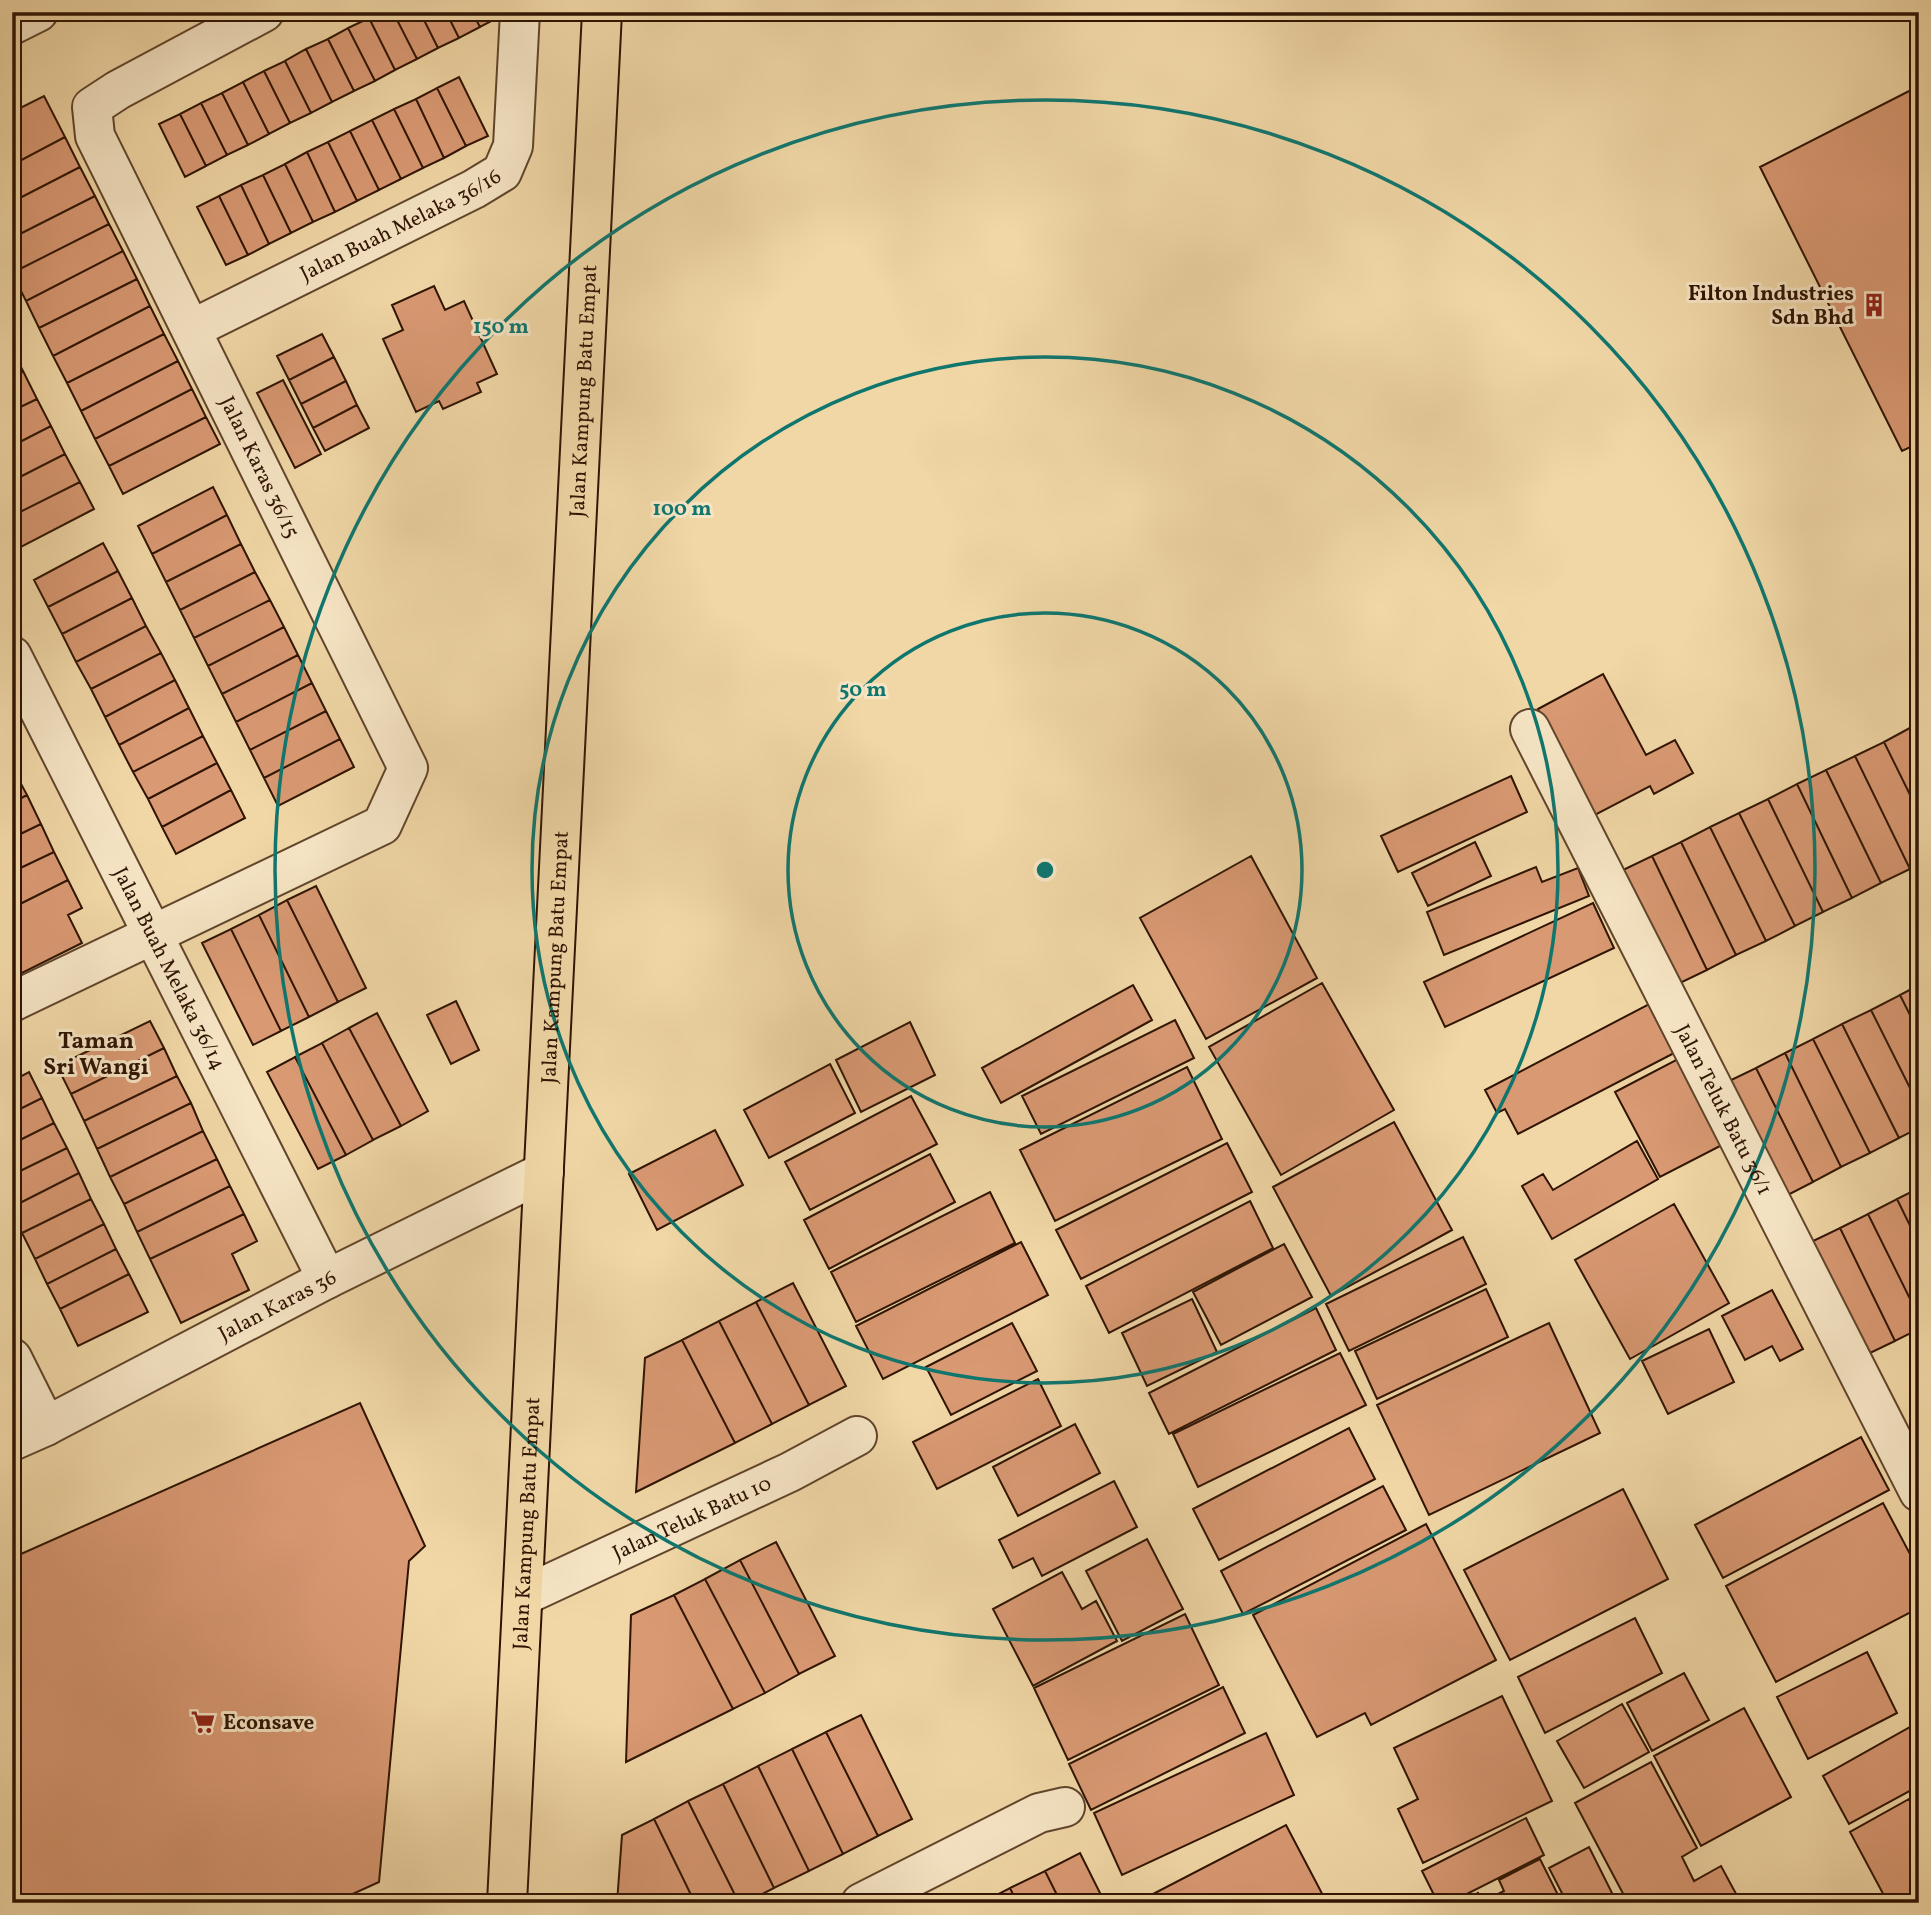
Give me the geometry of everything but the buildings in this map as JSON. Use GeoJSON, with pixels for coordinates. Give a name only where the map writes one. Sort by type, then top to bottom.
{"type":"FeatureCollection","features":[{"type":"Feature","properties":{"kind":"main road","name":"Jalan Kampung Batu Empat"},"geometry":{"type":"LineString","coordinates":[[507,1903],[602,12]]}},
{"type":"Feature","properties":{"kind":"street","name":"Jalan Karas 36/15"},"geometry":{"type":"LineString","coordinates":[[153,935],[382,825],[408,768],[95,136],[92,107],[118,89],[264,12]]}},
{"type":"Feature","properties":{"kind":"street","name":"Jalan Buah Melaka 36/16"},"geometry":{"type":"LineString","coordinates":[[192,329],[474,189],[502,172],[513,146],[520,12]]}},
{"type":"Feature","properties":{"kind":"street","name":"Jalan Buah Melaka 36/14"},"geometry":{"type":"LineString","coordinates":[[12,656],[327,1279]]}},
{"type":"Feature","properties":{"kind":"street","name":"Jalan Teluk Batu 36/1"},"geometry":{"type":"LineString","coordinates":[[1530,729],[1919,1492]]}},
{"type":"Feature","properties":{"kind":"street"},"geometry":{"type":"LineString","coordinates":[[12,1002],[153,935]]}},
{"type":"Feature","properties":{"kind":"street","name":"Jalan Karas 36"},"geometry":{"type":"LineString","coordinates":[[29,1433],[327,1279],[544,1172]]}},
{"type":"Feature","properties":{"kind":"street"},"geometry":{"type":"LineString","coordinates":[[12,1358],[29,1433]]}},
{"type":"Feature","properties":{"kind":"street","name":"Jalan Teluk Batu 10"},"geometry":{"type":"LineString","coordinates":[[523,1596],[790,1472],[857,1436]]}},
{"type":"Feature","properties":{"kind":"street"},"geometry":{"type":"LineString","coordinates":[[861,1903],[1039,1813],[1065,1807]]}},
{"type":"Feature","properties":{"kind":"place","name":"Filton Industries Sdn Bhd"},"geometry":{"type":"Point","coordinates":[1874,305]}},
{"type":"Feature","properties":{"kind":"place","name":"Econsave"},"geometry":{"type":"Point","coordinates":[203,1722]}},
{"type":"Feature","properties":{"kind":"district","name":"Taman Sri Wangi"},"geometry":{"type":"Point","coordinates":[96,1053]}}]}
